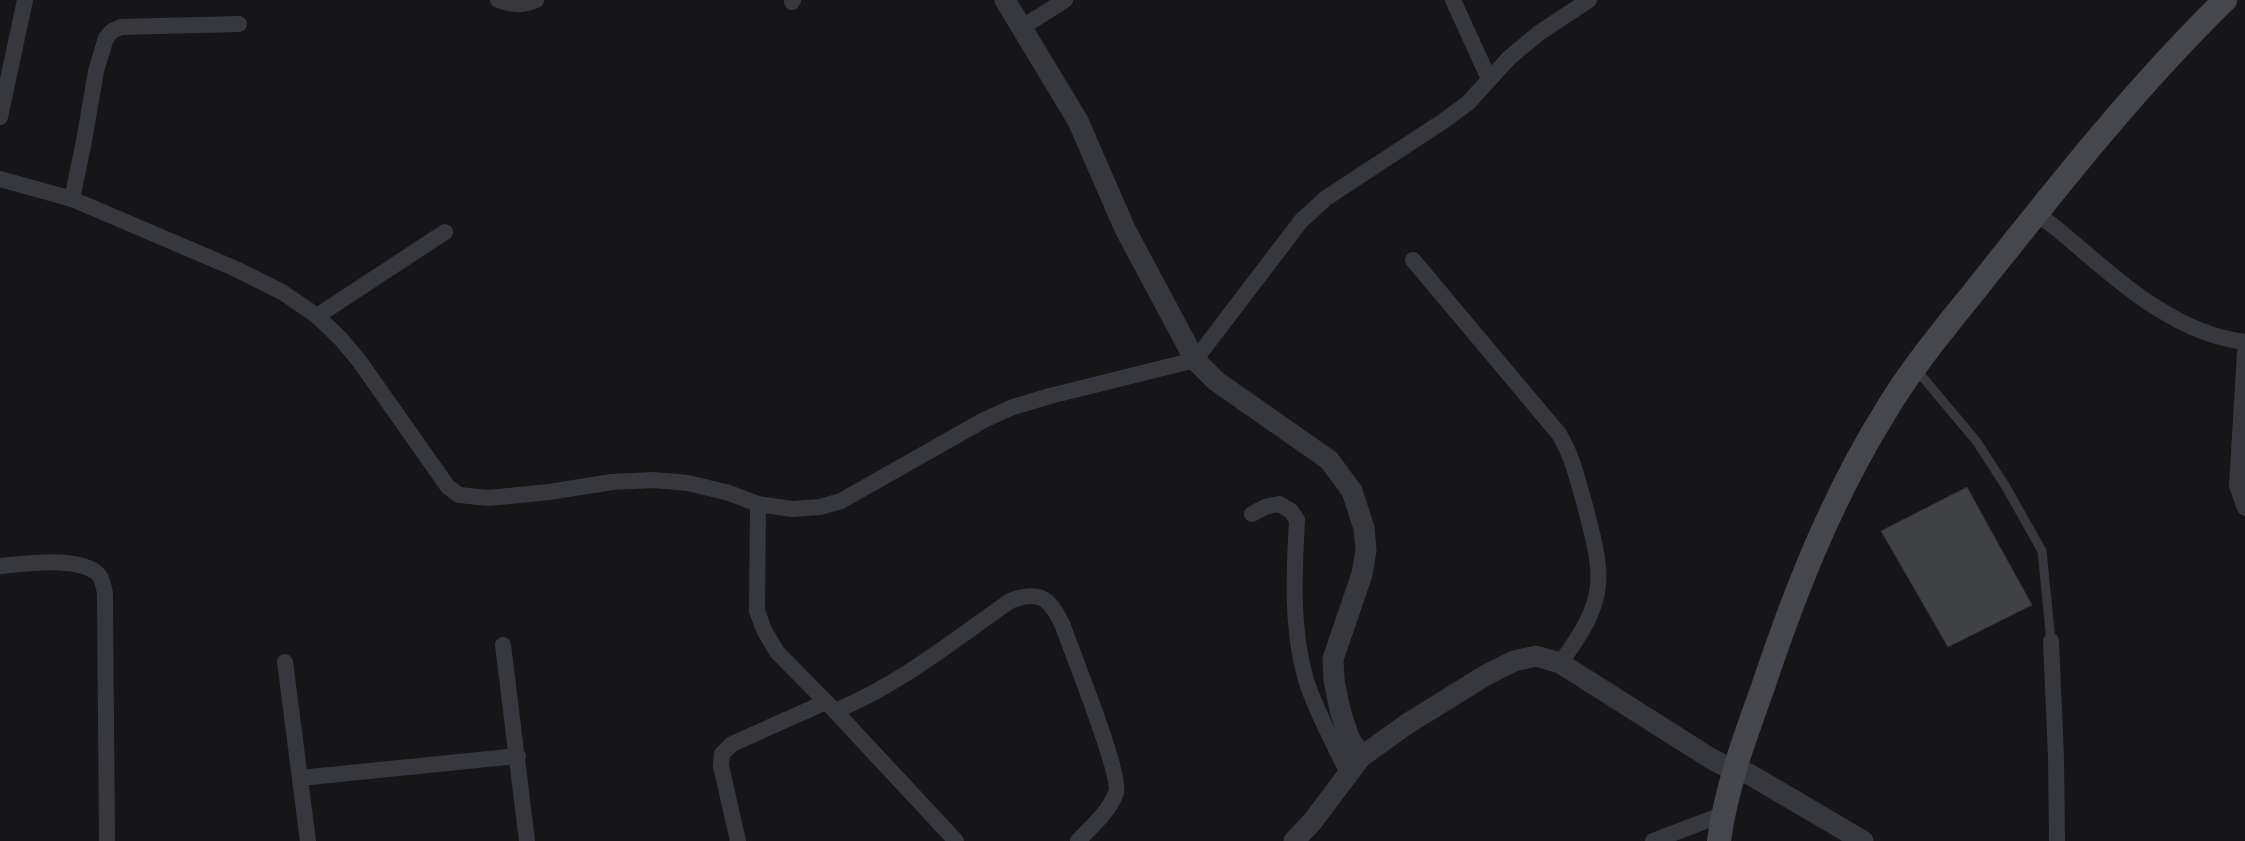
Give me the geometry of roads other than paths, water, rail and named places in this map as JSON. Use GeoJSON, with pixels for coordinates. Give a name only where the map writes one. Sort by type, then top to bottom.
{"type":"FeatureCollection","features":[{"type":"Feature","properties":{"kind":"main road"},"geometry":{"type":"LineString","coordinates":[[1719,841],[1734,771],[1776,646],[1817,546],[1864,447],[1887,407],[1915,368],[2036,214],[2142,88],[2225,0]]}},
{"type":"Feature","properties":{"kind":"street"},"geometry":{"type":"LineString","coordinates":[[0,117],[25,0]]}},
{"type":"Feature","properties":{"kind":"street"},"geometry":{"type":"LineString","coordinates":[[498,0],[514,6],[536,0]]}},
{"type":"Feature","properties":{"kind":"street"},"geometry":{"type":"LineString","coordinates":[[1005,0],[1078,121],[1125,230],[1195,360],[1216,381],[1329,460],[1352,491],[1364,528],[1366,550],[1362,574],[1333,659],[1334,680],[1340,710],[1350,738],[1360,757]]}},
{"type":"Feature","properties":{"kind":"street"},"geometry":{"type":"LineString","coordinates":[[1021,28],[1066,0]]}},
{"type":"Feature","properties":{"kind":"street"},"geometry":{"type":"LineString","coordinates":[[1453,0],[1489,79]]}},
{"type":"Feature","properties":{"kind":"street"},"geometry":{"type":"LineString","coordinates":[[2,185],[72,199],[282,292],[317,316],[341,339],[360,362],[448,487],[459,494],[489,498],[549,492],[612,482],[653,480],[688,483],[729,493],[758,504],[792,509],[820,507],[841,501],[984,420],[1013,407],[1195,360],[1301,221],[1326,198],[1468,103],[1509,58],[1539,33],[1589,0]]}},
{"type":"Feature","properties":{"kind":"street"},"geometry":{"type":"LineString","coordinates":[[72,199],[96,71],[106,38],[112,31],[122,27],[239,24]]}},
{"type":"Feature","properties":{"kind":"street"},"geometry":{"type":"LineString","coordinates":[[2036,214],[2052,224],[2149,303],[2179,322],[2231,341],[2245,342]]}},
{"type":"Feature","properties":{"kind":"street"},"geometry":{"type":"LineString","coordinates":[[317,316],[445,232]]}},
{"type":"Feature","properties":{"kind":"street"},"geometry":{"type":"LineString","coordinates":[[1413,260],[1534,402],[1567,447],[1597,551],[1599,574],[1597,596],[1588,622],[1560,663]]}},
{"type":"Feature","properties":{"kind":"street"},"geometry":{"type":"LineString","coordinates":[[2245,352],[2237,486],[2245,508]]}},
{"type":"Feature","properties":{"kind":"street"},"geometry":{"type":"LineString","coordinates":[[758,504],[757,611],[759,620],[777,652],[831,706],[956,841]]}},
{"type":"Feature","properties":{"kind":"street"},"geometry":{"type":"LineString","coordinates":[[1252,514],[1265,507],[1279,504],[1291,511],[1297,520],[1295,618],[1305,678],[1313,700],[1348,774]]}},
{"type":"Feature","properties":{"kind":"street"},"geometry":{"type":"LineString","coordinates":[[0,566],[43,562],[82,565],[99,575],[106,594],[107,841]]}},
{"type":"Feature","properties":{"kind":"street"},"geometry":{"type":"LineString","coordinates":[[738,841],[721,766],[722,754],[732,744],[831,706],[859,701],[890,683],[1010,601],[1028,596],[1047,599],[1055,609],[1114,765],[1116,792],[1104,813],[1078,841]]}},
{"type":"Feature","properties":{"kind":"street"},"geometry":{"type":"LineString","coordinates":[[2051,641],[2058,841]]}},
{"type":"Feature","properties":{"kind":"street"},"geometry":{"type":"LineString","coordinates":[[503,645],[518,756],[526,841]]}},
{"type":"Feature","properties":{"kind":"street"},"geometry":{"type":"LineString","coordinates":[[1294,841],[1312,822],[1360,757],[1423,714],[1486,675],[1514,661],[1536,656],[1560,663],[1734,771],[1750,774],[1863,841]]}},
{"type":"Feature","properties":{"kind":"street"},"geometry":{"type":"LineString","coordinates":[[285,662],[308,841]]}},
{"type":"Feature","properties":{"kind":"street"},"geometry":{"type":"LineString","coordinates":[[300,778],[518,756]]}},
{"type":"Feature","properties":{"kind":"street"},"geometry":{"type":"LineString","coordinates":[[1653,841],[1724,814]]}},
{"type":"Feature","properties":{"kind":"lane"},"geometry":{"type":"LineString","coordinates":[[1915,368],[1977,442],[2006,487],[2042,551],[2051,641]]}}]}
